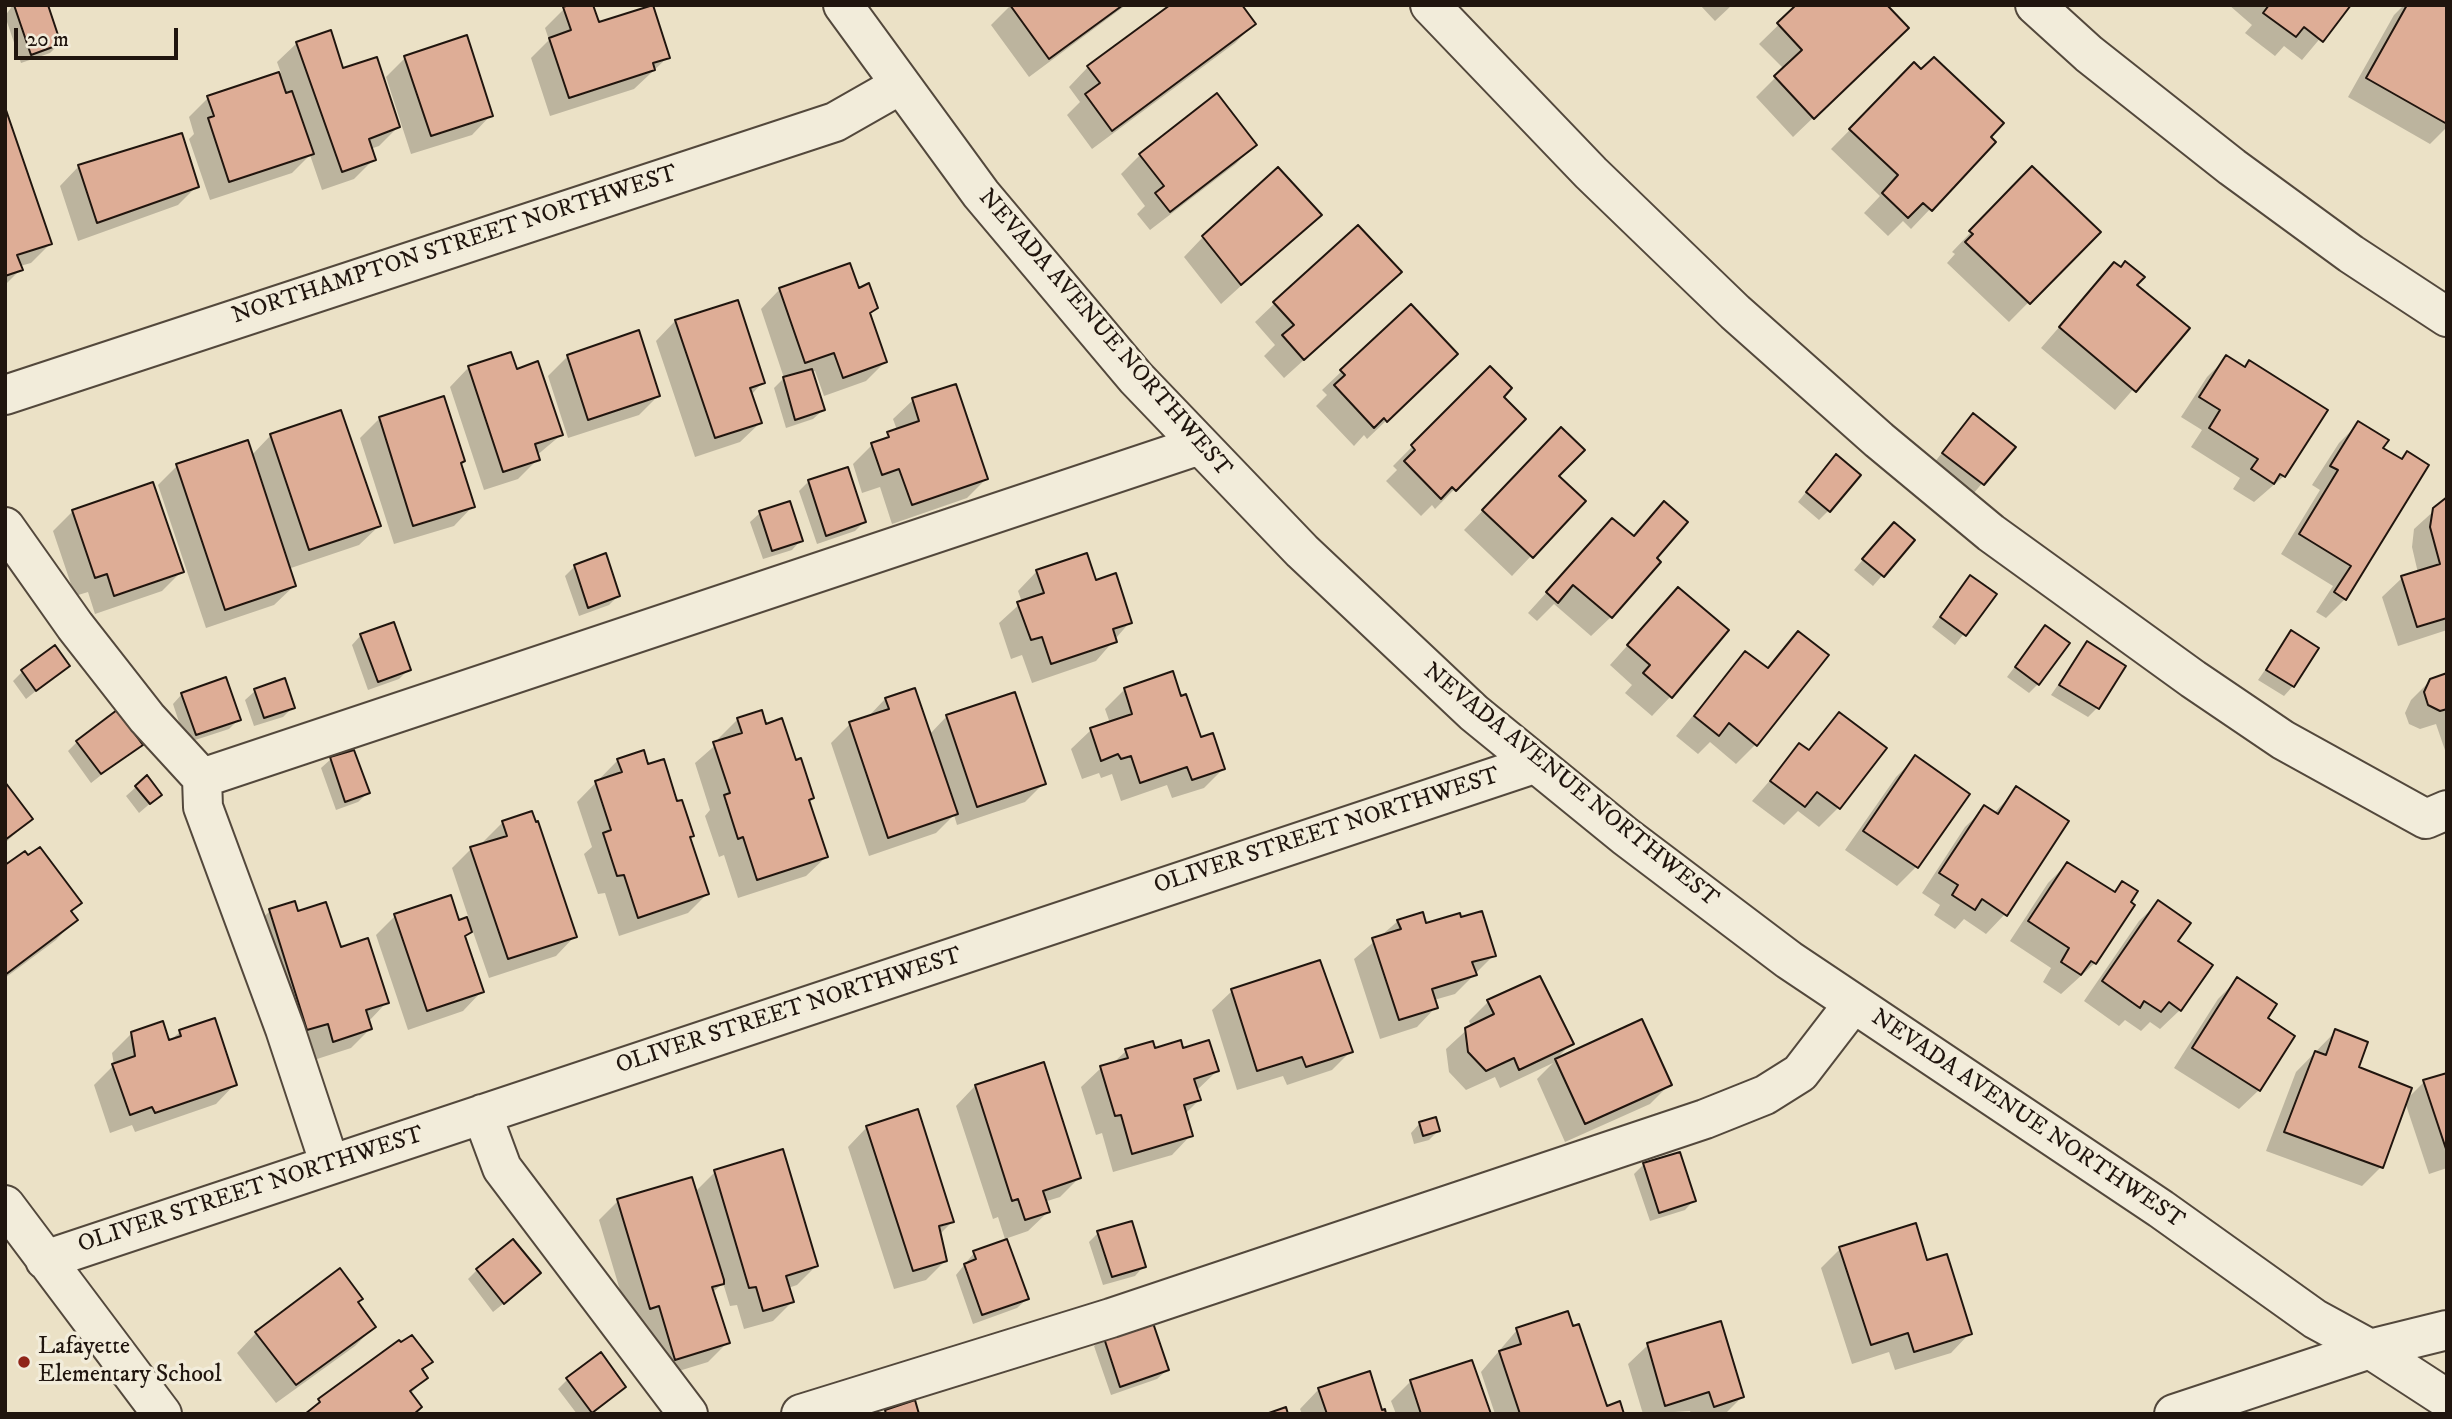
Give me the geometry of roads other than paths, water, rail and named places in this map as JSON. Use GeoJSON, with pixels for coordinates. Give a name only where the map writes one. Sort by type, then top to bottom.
{"type":"FeatureCollection","features":[{"type":"Feature","properties":{"kind":"street","name":"NEVADA AVENUE NORTHWEST"},"geometry":{"type":"LineString","coordinates":[[843,5],[981,194],[1057,287],[1197,446],[1388,635],[1534,764],[1706,900],[1853,1004],[2161,1209],[2315,1319],[2370,1349],[2447,1399]]}},
{"type":"Feature","properties":{"kind":"street"},"geometry":{"type":"LineString","coordinates":[[1430,5],[1591,173],[1735,312],[1879,440],[1991,533],[2193,679],[2283,740],[2440,821]]}},
{"type":"Feature","properties":{"kind":"street"},"geometry":{"type":"LineString","coordinates":[[2035,5],[2089,54],[2232,167],[2351,254],[2447,317]]}},
{"type":"Feature","properties":{"kind":"street","name":"NORTHAMPTON STREET NORTHWEST"},"geometry":{"type":"LineString","coordinates":[[5,394],[835,122],[900,85]]}},
{"type":"Feature","properties":{"kind":"street"},"geometry":{"type":"LineString","coordinates":[[202,778],[1197,446]]}},
{"type":"Feature","properties":{"kind":"street"},"geometry":{"type":"LineString","coordinates":[[5,527],[123,688],[202,778],[203,807],[285,1029],[330,1165]]}},
{"type":"Feature","properties":{"kind":"street","name":"OLIVER STREET NORTHWEST"},"geometry":{"type":"LineString","coordinates":[[45,1260],[1534,764]]}},
{"type":"Feature","properties":{"kind":"street"},"geometry":{"type":"LineString","coordinates":[[801,1414],[1111,1318],[1753,1100],[1800,1073],[1853,1004]]}},
{"type":"Feature","properties":{"kind":"street"},"geometry":{"type":"LineString","coordinates":[[482,1114],[502,1168],[688,1414]]}},
{"type":"Feature","properties":{"kind":"street"},"geometry":{"type":"LineString","coordinates":[[5,1205],[162,1414]]}},
{"type":"Feature","properties":{"kind":"street"},"geometry":{"type":"LineString","coordinates":[[2174,1414],[2370,1349],[2447,1330]]}},
{"type":"Feature","properties":{"kind":"place","name":"Lafayette Elementary School"},"geometry":{"type":"Point","coordinates":[24,1362]}}]}
